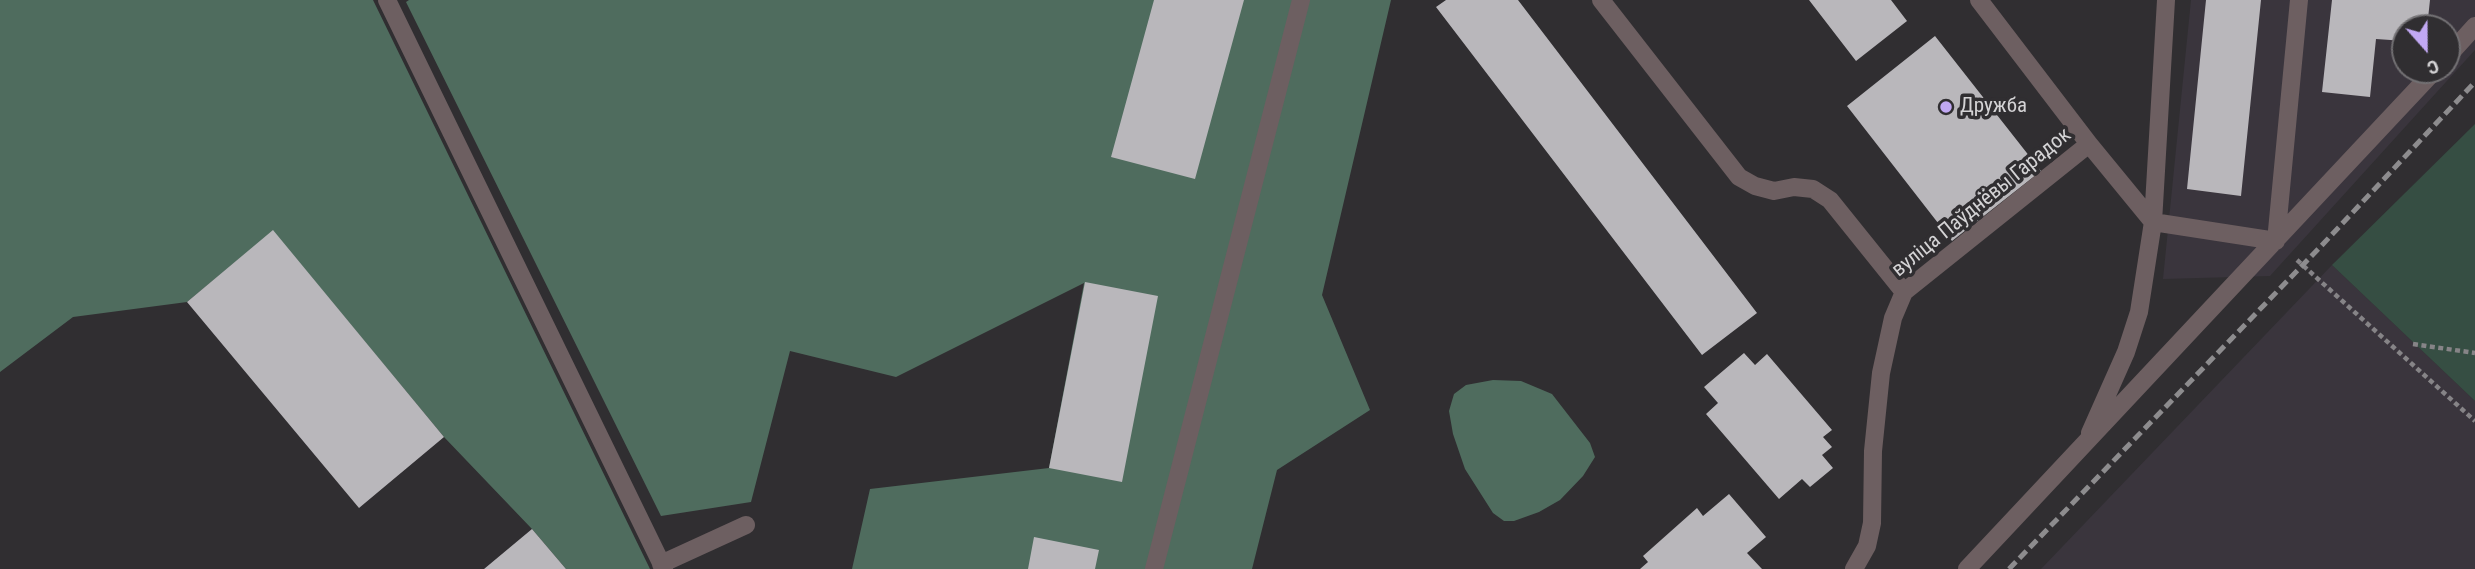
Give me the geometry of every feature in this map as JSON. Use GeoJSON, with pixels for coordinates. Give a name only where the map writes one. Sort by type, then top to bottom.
{"type":"FeatureCollection","features":[{"type":"Feature","properties":{"kind":"street"},"geometry":{"type":"LineString","coordinates":[[387,0],[662,566],[746,524]]}},
{"type":"Feature","properties":{"kind":"street"},"geometry":{"type":"LineString","coordinates":[[1154,569],[1301,0]]}},
{"type":"Feature","properties":{"kind":"street"},"geometry":{"type":"LineString","coordinates":[[1601,0],[1739,177],[1755,186],[1774,191],[1794,187],[1813,189],[1830,200],[1904,292]]}},
{"type":"Feature","properties":{"kind":"street"},"geometry":{"type":"LineString","coordinates":[[1979,0],[2090,144]]}},
{"type":"Feature","properties":{"kind":"street"},"geometry":{"type":"LineString","coordinates":[[2084,447],[2126,352],[2139,312],[2153,222],[2166,0]]}},
{"type":"Feature","properties":{"kind":"street"},"geometry":{"type":"LineString","coordinates":[[2276,241],[2299,0]]}},
{"type":"Feature","properties":{"kind":"street"},"geometry":{"type":"LineString","coordinates":[[2461,42],[2475,26]]}},
{"type":"Feature","properties":{"kind":"street"},"geometry":{"type":"LineString","coordinates":[[1967,569],[2422,84]]}},
{"type":"Feature","properties":{"kind":"street","name":"вуліца Паўднёвы Гарадок"},"geometry":{"type":"LineString","coordinates":[[1854,569],[1867,547],[1872,523],[1873,451],[1881,373],[1893,318],[1904,292],[2090,144],[2153,222]]}},
{"type":"Feature","properties":{"kind":"street"},"geometry":{"type":"LineString","coordinates":[[2153,222],[2276,241]]}},
{"type":"Feature","properties":{"kind":"path"},"geometry":{"type":"LineString","coordinates":[[2276,241],[2475,421]]}},
{"type":"Feature","properties":{"kind":"path"},"geometry":{"type":"LineString","coordinates":[[2413,344],[2475,352]]}},
{"type":"Feature","properties":{"kind":"shaded area"},"geometry":{"type":"Polygon","coordinates":[[[2191,0],[2475,0],[2475,50],[2461,65],[2461,14],[2391,14],[2391,84],[2444,84],[2270,276],[2163,279],[2191,0]]]}},
{"type":"Feature","properties":{"kind":"shaded area"},"geometry":{"type":"Polygon","coordinates":[[[2332,265],[2475,401],[2475,569],[2041,569],[2332,265]]]}},
{"type":"Feature","properties":{"kind":"green space"},"geometry":{"type":"Polygon","coordinates":[[[0,0],[373,0],[650,569],[566,569],[532,529],[444,437],[273,231],[187,302],[73,317],[0,372],[0,0]]]}},
{"type":"Feature","properties":{"kind":"green space"},"geometry":{"type":"Polygon","coordinates":[[[1391,0],[1322,295],[1370,410],[1277,470],[1252,569],[852,569],[870,489],[1049,468],[1084,283],[896,377],[790,351],[751,502],[661,516],[406,2],[1391,0]]]}},
{"type":"Feature","properties":{"kind":"green space"},"geometry":{"type":"Polygon","coordinates":[[[2475,124],[2475,401],[2332,265],[2475,124]]]}},
{"type":"Feature","properties":{"kind":"green space"},"geometry":{"type":"Polygon","coordinates":[[[1493,380],[1521,381],[1552,394],[1590,443],[1595,457],[1583,476],[1560,500],[1539,512],[1514,521],[1504,521],[1493,513],[1465,469],[1453,434],[1449,411],[1454,394],[1466,385],[1493,380]]]}},
{"type":"Feature","properties":{"kind":"building"},"geometry":{"type":"Polygon","coordinates":[[[1154,0],[1244,0],[1195,179],[1111,157],[1154,0]]]}},
{"type":"Feature","properties":{"kind":"building"},"geometry":{"type":"Polygon","coordinates":[[[1446,0],[1518,0],[1757,313],[1702,355],[1436,7],[1446,0]]]}},
{"type":"Feature","properties":{"kind":"building"},"geometry":{"type":"Polygon","coordinates":[[[1809,0],[1891,0],[1907,21],[1856,61],[1809,0]]]}},
{"type":"Feature","properties":{"kind":"building"},"geometry":{"type":"Polygon","coordinates":[[[2206,0],[2261,0],[2241,196],[2187,189],[2206,0]]]}},
{"type":"Feature","properties":{"kind":"building"},"geometry":{"type":"Polygon","coordinates":[[[2332,0],[2430,0],[2428,14],[2391,14],[2391,40],[2376,39],[2370,97],[2322,92],[2332,0]]]}},
{"type":"Feature","properties":{"kind":"building"},"geometry":{"type":"Polygon","coordinates":[[[1935,36],[2041,171],[1952,241],[1847,106],[1935,36]]]}},
{"type":"Feature","properties":{"kind":"building"},"geometry":{"type":"Polygon","coordinates":[[[273,230],[444,437],[359,508],[187,302],[273,230]]]}},
{"type":"Feature","properties":{"kind":"building"},"geometry":{"type":"Polygon","coordinates":[[[1085,282],[1158,296],[1122,482],[1049,468],[1085,282]]]}},
{"type":"Feature","properties":{"kind":"building"},"geometry":{"type":"Polygon","coordinates":[[[1744,353],[1755,365],[1767,354],[1832,430],[1823,437],[1832,447],[1822,455],[1833,468],[1810,487],[1802,479],[1779,499],[1706,414],[1718,403],[1704,387],[1744,353]]]}},
{"type":"Feature","properties":{"kind":"building"},"geometry":{"type":"Polygon","coordinates":[[[1729,494],[1766,537],[1747,553],[1762,569],[1640,569],[1648,562],[1643,556],[1697,508],[1703,516],[1729,494]]]}},
{"type":"Feature","properties":{"kind":"building"},"geometry":{"type":"Polygon","coordinates":[[[532,529],[566,569],[484,569],[532,529]]]}},
{"type":"Feature","properties":{"kind":"building"},"geometry":{"type":"Polygon","coordinates":[[[1034,537],[1099,550],[1095,569],[1028,569],[1034,537]]]}},
{"type":"Feature","properties":{"kind":"railway"},"geometry":{"type":"LineString","coordinates":[[2009,569],[2324,243],[2475,82]]}},
{"type":"Feature","properties":{"kind":"place","name":"Дружба"},"geometry":{"type":"Point","coordinates":[1946,107]}}]}
